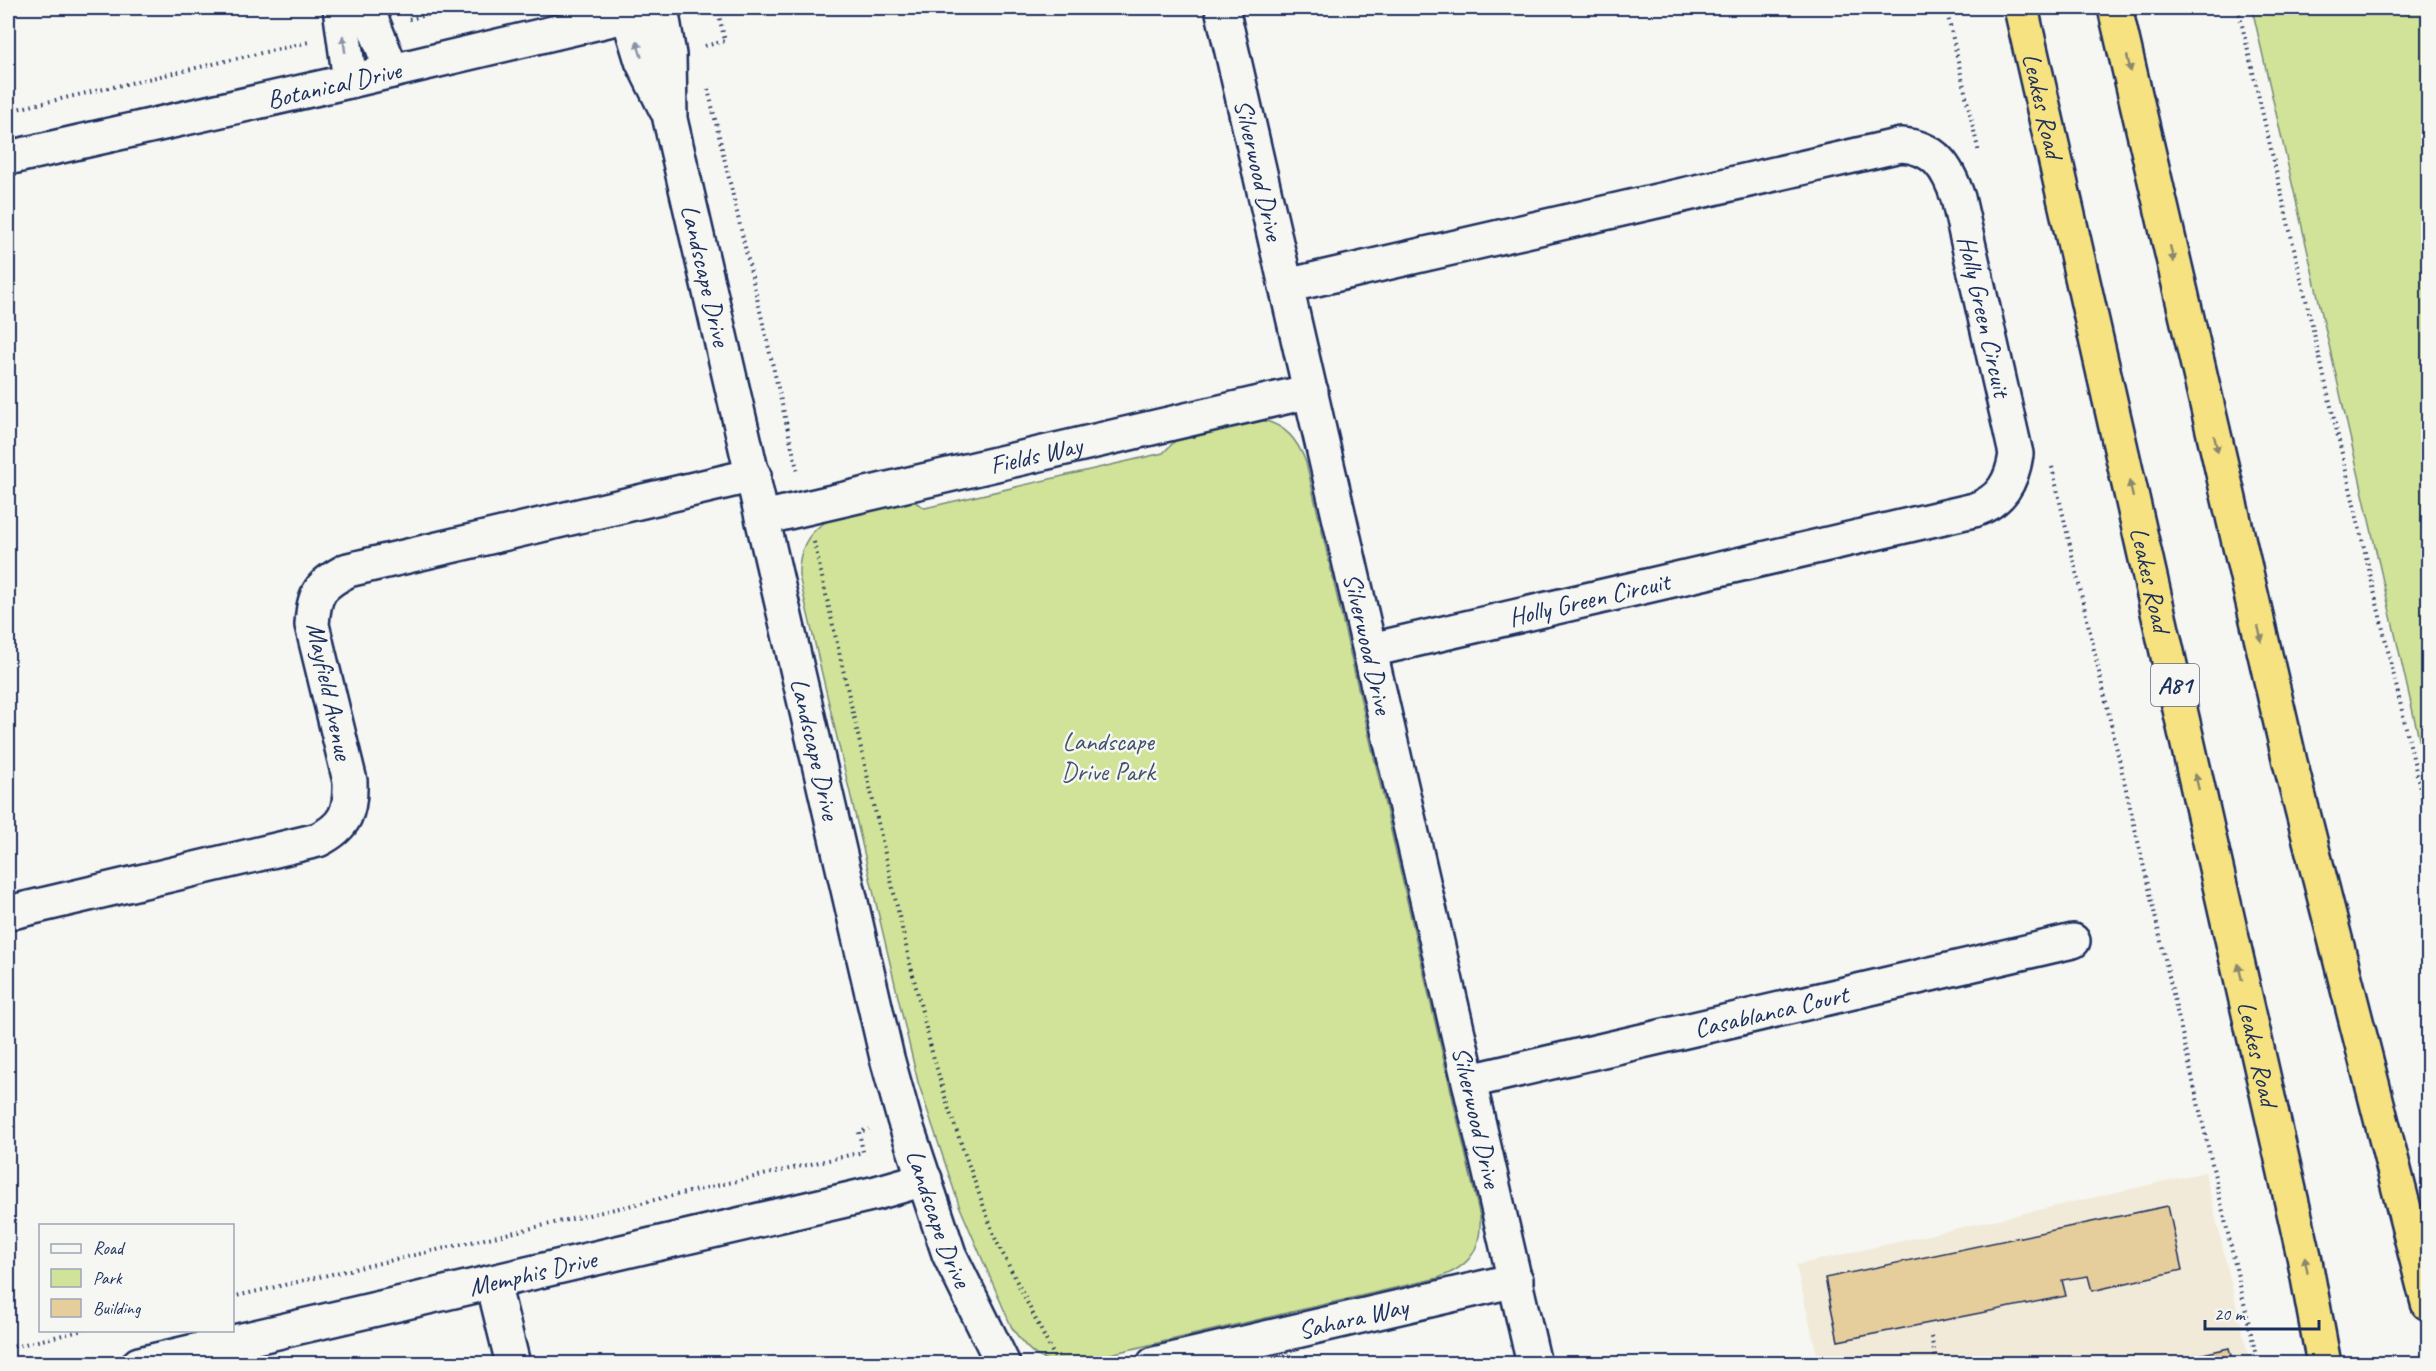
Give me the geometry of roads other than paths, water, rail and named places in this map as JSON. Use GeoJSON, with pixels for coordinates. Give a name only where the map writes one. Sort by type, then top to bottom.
{"type":"FeatureCollection","features":[{"type":"Feature","properties":{"kind":"highway","name":"Leakes Road"},"geometry":{"type":"LineString","coordinates":[[2021,8],[2304,1257],[2324,1364]]}},
{"type":"Feature","properties":{"kind":"highway"},"geometry":{"type":"LineString","coordinates":[[2115,8],[2290,762],[2428,1303]]}},
{"type":"Feature","properties":{"kind":"street","name":"Silverwood Drive"},"geometry":{"type":"LineString","coordinates":[[1222,8],[1534,1364]]}},
{"type":"Feature","properties":{"kind":"street","name":"Botanical Drive"},"geometry":{"type":"LineString","coordinates":[[8,158],[350,81],[649,10]]}},
{"type":"Feature","properties":{"kind":"street","name":"Landscape Drive"},"geometry":{"type":"LineString","coordinates":[[649,10],[642,61],[670,119],[887,1058],[904,1119],[949,1254],[1003,1364]]}},
{"type":"Feature","properties":{"kind":"street"},"geometry":{"type":"LineString","coordinates":[[371,16],[392,71]]}},
{"type":"Feature","properties":{"kind":"street"},"geometry":{"type":"LineString","coordinates":[[341,20],[350,81]]}},
{"type":"Feature","properties":{"kind":"street","name":"Holly Green Circuit"},"geometry":{"type":"LineString","coordinates":[[1286,286],[1872,151],[1901,145],[1915,146],[1936,159],[1952,181],[1998,369],[2016,454],[2013,472],[2007,486],[1986,506],[1371,650]]}},
{"type":"Feature","properties":{"kind":"street","name":"Fields Way"},"geometry":{"type":"LineString","coordinates":[[763,518],[1311,391]]}},
{"type":"Feature","properties":{"kind":"street","name":"Mayfield Avenue"},"geometry":{"type":"LineString","coordinates":[[8,913],[318,840],[331,833],[344,819],[351,804],[350,781],[312,625],[314,602],[329,580],[348,570],[754,476]]}},
{"type":"Feature","properties":{"kind":"street","name":"Casablanca Court"},"geometry":{"type":"LineString","coordinates":[[1470,1081],[2073,941]]}},
{"type":"Feature","properties":{"kind":"street","name":"Memphis Drive"},"geometry":{"type":"LineString","coordinates":[[139,1364],[876,1193],[925,1179]]}},
{"type":"Feature","properties":{"kind":"street","name":"Sahara Way"},"geometry":{"type":"LineString","coordinates":[[1154,1364],[1516,1280]]}},
{"type":"Feature","properties":{"kind":"street"},"geometry":{"type":"LineString","coordinates":[[493,1283],[513,1364]]}},
{"type":"Feature","properties":{"kind":"park label","name":"Landscape Drive Park"},"geometry":{"type":"Point","coordinates":[1108,756]}}]}
